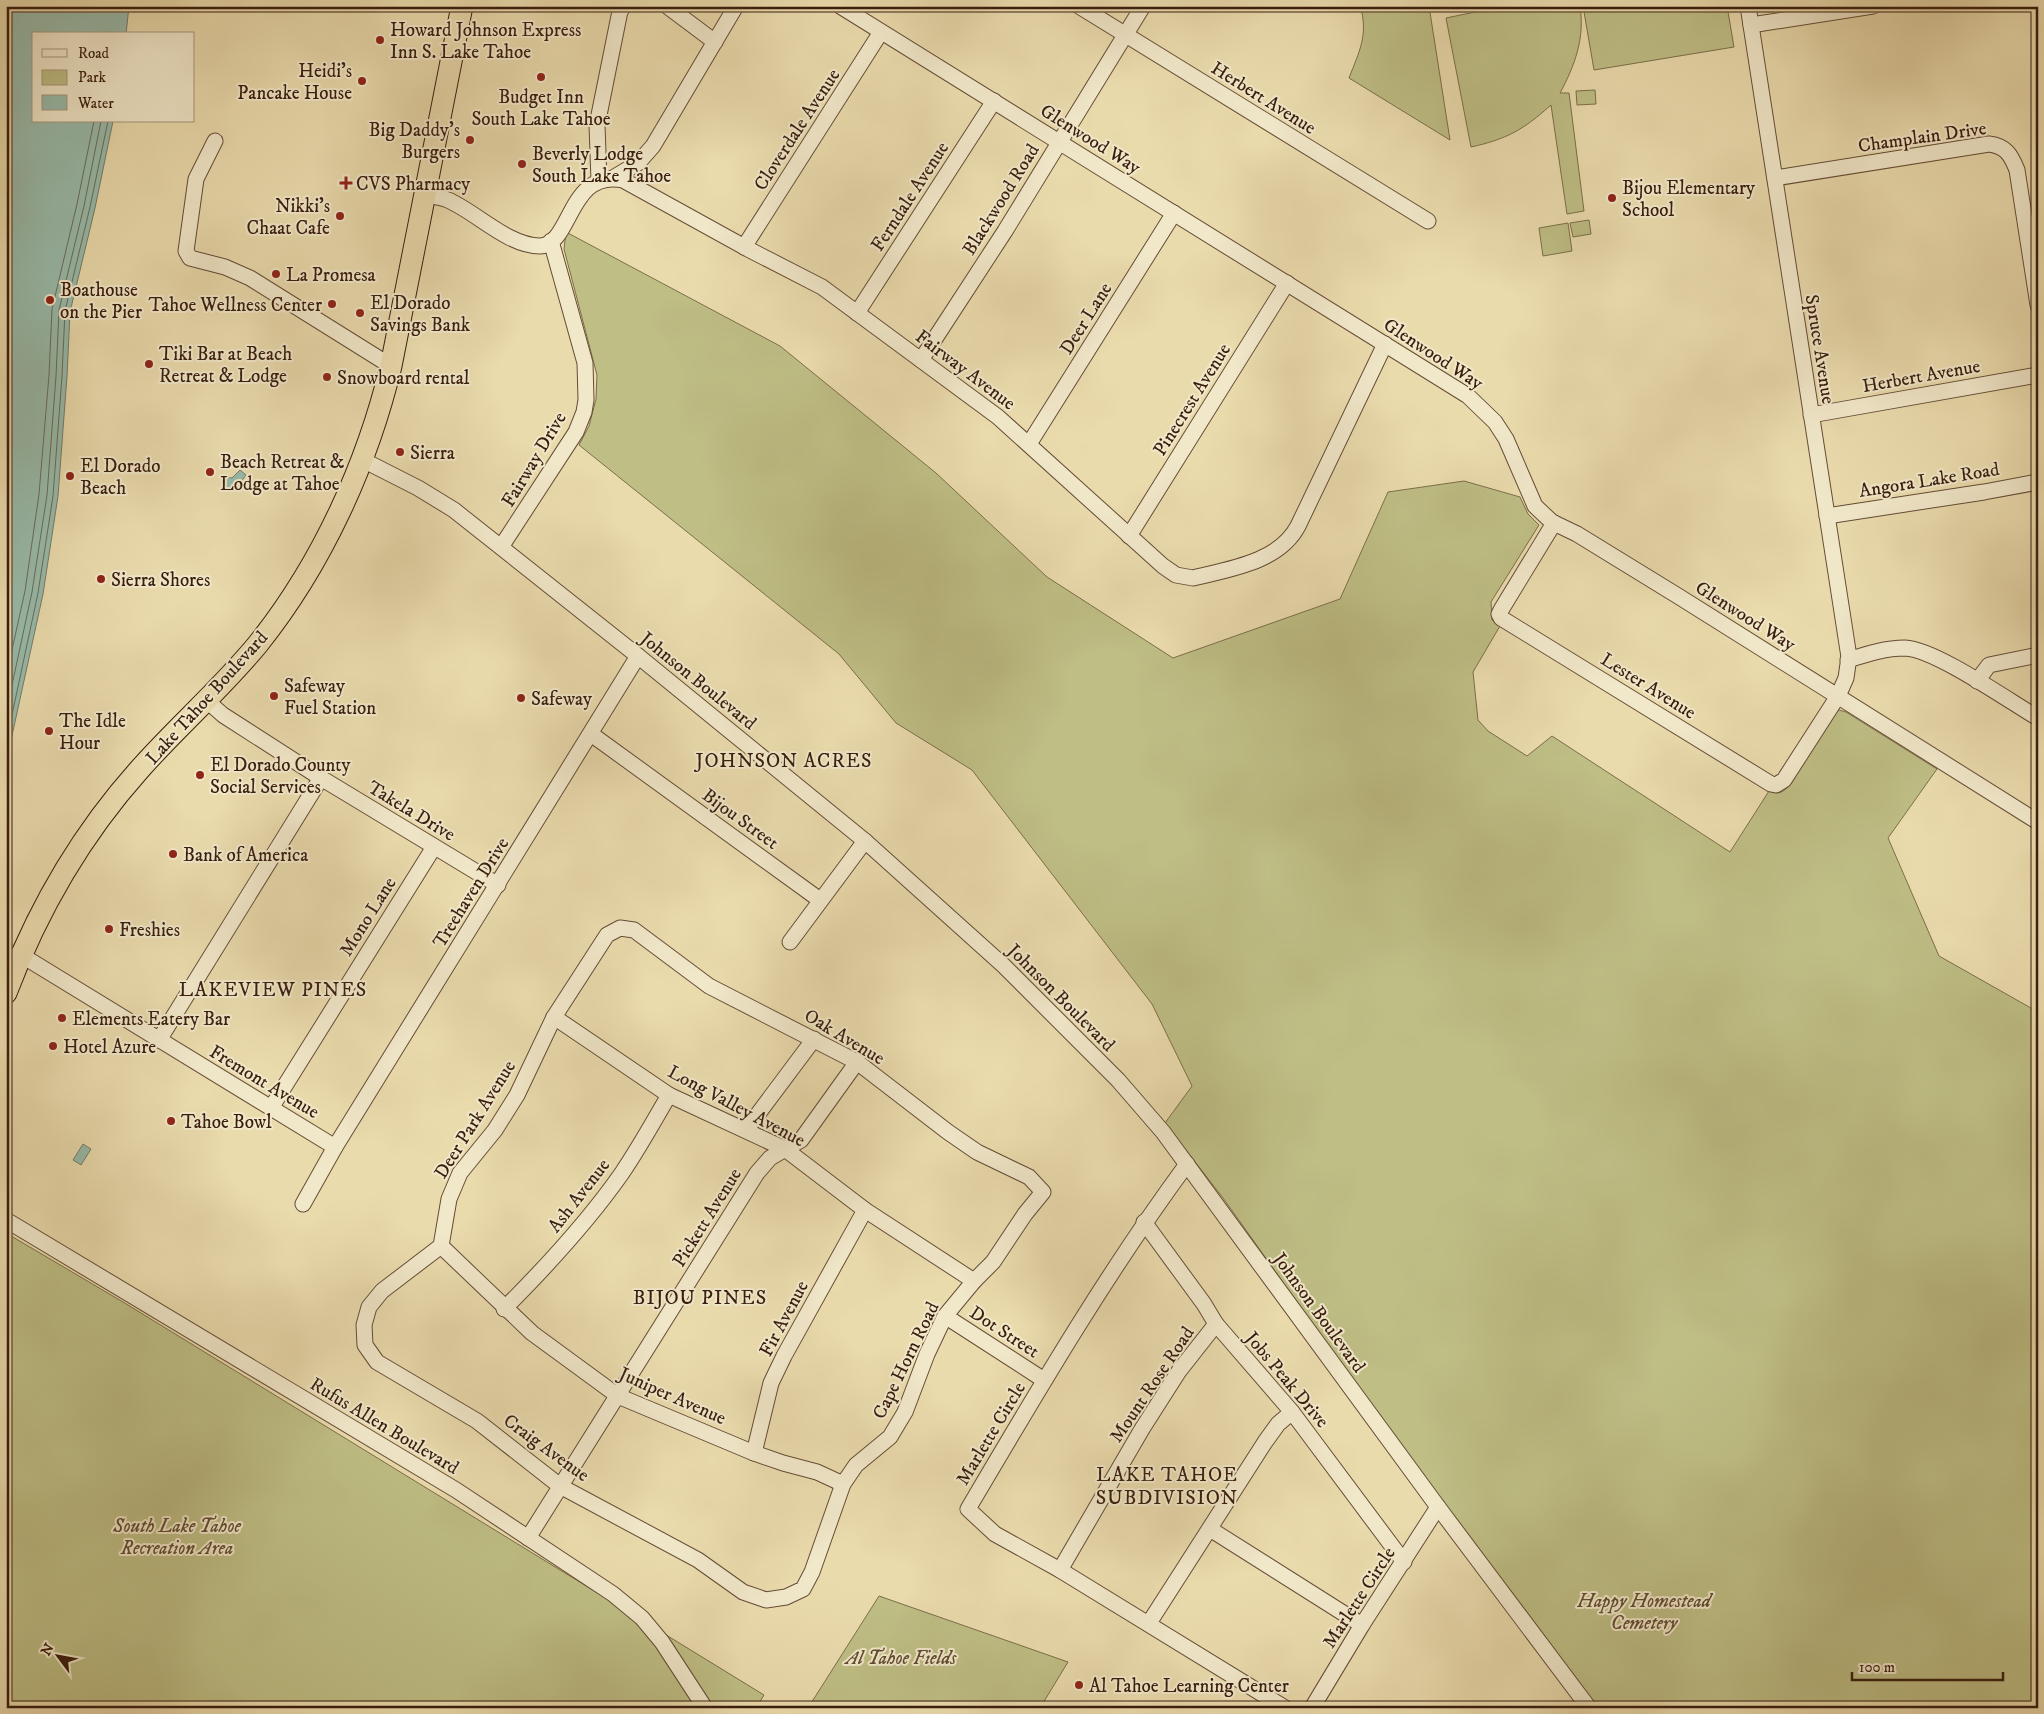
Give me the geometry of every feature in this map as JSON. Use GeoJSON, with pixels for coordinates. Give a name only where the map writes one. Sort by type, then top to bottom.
{"type":"FeatureCollection","features":[{"type":"Feature","properties":{"kind":"highway","name":"Lake Tahoe Boulevard"},"geometry":{"type":"LineString","coordinates":[[6,993],[21,955],[52,891],[92,829],[133,776],[258,643],[296,588],[334,520],[361,459],[376,418],[391,366],[462,6]]}},
{"type":"Feature","properties":{"kind":"street"},"geometry":{"type":"LineString","coordinates":[[606,179],[596,125],[620,11],[624,6]]}},
{"type":"Feature","properties":{"kind":"street"},"geometry":{"type":"LineString","coordinates":[[667,6],[715,42]]}},
{"type":"Feature","properties":{"kind":"street"},"geometry":{"type":"LineString","coordinates":[[425,195],[449,200],[504,233],[526,243],[540,246],[551,241],[586,189],[638,163],[650,151],[736,6]]}},
{"type":"Feature","properties":{"kind":"street","name":"Glenwood Way"},"geometry":{"type":"LineString","coordinates":[[840,6],[1468,396],[1484,409],[1495,422],[1506,439],[1535,506],[1554,523],[1596,545],[2038,822]]}},
{"type":"Feature","properties":{"kind":"street","name":"Herbert Avenue"},"geometry":{"type":"LineString","coordinates":[[1079,6],[1428,221]]}},
{"type":"Feature","properties":{"kind":"street","name":"Blackwood Road"},"geometry":{"type":"LineString","coordinates":[[921,360],[1005,231],[1143,6]]}},
{"type":"Feature","properties":{"kind":"street","name":"Spruce Avenue"},"geometry":{"type":"LineString","coordinates":[[1748,6],[1848,660],[1846,678],[1838,696],[1780,784]]}},
{"type":"Feature","properties":{"kind":"street"},"geometry":{"type":"LineString","coordinates":[[1751,25],[1873,6]]}},
{"type":"Feature","properties":{"kind":"street","name":"Cloverdale Avenue"},"geometry":{"type":"LineString","coordinates":[[744,247],[881,32]]}},
{"type":"Feature","properties":{"kind":"street","name":"Ferndale Avenue"},"geometry":{"type":"LineString","coordinates":[[858,313],[994,101]]}},
{"type":"Feature","properties":{"kind":"street"},"geometry":{"type":"LineString","coordinates":[[215,141],[196,179],[186,251],[190,258],[225,267],[250,278],[391,366]]}},
{"type":"Feature","properties":{"kind":"street","name":"Champlain Drive"},"geometry":{"type":"LineString","coordinates":[[1775,178],[1989,144],[2004,148],[2009,153],[2016,170],[2038,305]]}},
{"type":"Feature","properties":{"kind":"street","name":"Fairway Avenue"},"geometry":{"type":"LineString","coordinates":[[606,179],[623,180],[744,247],[808,278],[998,417],[1129,536],[1170,570],[1184,578],[1193,578],[1260,559],[1287,543],[1298,526],[1385,344]]}},
{"type":"Feature","properties":{"kind":"street","name":"Deer Lane"},"geometry":{"type":"LineString","coordinates":[[1029,444],[1174,213]]}},
{"type":"Feature","properties":{"kind":"street","name":"Fairway Drive"},"geometry":{"type":"LineString","coordinates":[[501,547],[576,432],[584,412],[586,400],[585,363],[551,241]]}},
{"type":"Feature","properties":{"kind":"street","name":"Pinecrest Avenue"},"geometry":{"type":"LineString","coordinates":[[1129,536],[1287,283]]}},
{"type":"Feature","properties":{"kind":"street","name":"Herbert Avenue"},"geometry":{"type":"LineString","coordinates":[[1811,415],[2038,375]]}},
{"type":"Feature","properties":{"kind":"street","name":"Johnson Boulevard"},"geometry":{"type":"LineString","coordinates":[[361,459],[434,497],[454,510],[638,656],[865,841],[1004,966],[1111,1073],[1163,1132],[1438,1508],[1589,1708]]}},
{"type":"Feature","properties":{"kind":"street","name":"Angora Lake Road"},"geometry":{"type":"LineString","coordinates":[[1827,516],[2038,482]]}},
{"type":"Feature","properties":{"kind":"street","name":"Lester Avenue"},"geometry":{"type":"LineString","coordinates":[[1554,523],[1500,614],[1506,621],[1771,784],[1780,784]]}},
{"type":"Feature","properties":{"kind":"street"},"geometry":{"type":"LineString","coordinates":[[1848,660],[1878,651],[1907,648],[1933,656],[2038,718]]}},
{"type":"Feature","properties":{"kind":"street"},"geometry":{"type":"LineString","coordinates":[[1976,681],[1989,665],[2038,655]]}},
{"type":"Feature","properties":{"kind":"street","name":"Treehaven Drive"},"geometry":{"type":"LineString","coordinates":[[303,1204],[335,1147],[638,656]]}},
{"type":"Feature","properties":{"kind":"street","name":"Takela Drive"},"geometry":{"type":"LineString","coordinates":[[206,700],[223,715],[321,778],[498,885]]}},
{"type":"Feature","properties":{"kind":"street","name":"Bijou Street"},"geometry":{"type":"LineString","coordinates":[[591,734],[820,900]]}},
{"type":"Feature","properties":{"kind":"street"},"geometry":{"type":"LineString","coordinates":[[159,1040],[321,778]]}},
{"type":"Feature","properties":{"kind":"street"},"geometry":{"type":"LineString","coordinates":[[790,942],[865,841]]}},
{"type":"Feature","properties":{"kind":"street","name":"Mono Lane"},"geometry":{"type":"LineString","coordinates":[[271,1108],[434,847]]}},
{"type":"Feature","properties":{"kind":"street","name":"Deer Park Avenue"},"geometry":{"type":"LineString","coordinates":[[441,1246],[449,1199],[460,1173],[494,1130],[516,1095],[554,1017],[607,935],[620,928]]}},
{"type":"Feature","properties":{"kind":"street","name":"Oak Avenue"},"geometry":{"type":"LineString","coordinates":[[620,928],[634,930],[710,986],[857,1062],[948,1132],[977,1152],[1029,1177],[1043,1192]]}},
{"type":"Feature","properties":{"kind":"street","name":"Fremont Avenue"},"geometry":{"type":"LineString","coordinates":[[21,955],[335,1147]]}},
{"type":"Feature","properties":{"kind":"street","name":"Long Valley Avenue"},"geometry":{"type":"LineString","coordinates":[[554,1017],[669,1094],[786,1149],[865,1210],[974,1281]]}},
{"type":"Feature","properties":{"kind":"street"},"geometry":{"type":"LineString","coordinates":[[746,1130],[814,1039]]}},
{"type":"Feature","properties":{"kind":"street","name":"Pickett Avenue"},"geometry":{"type":"LineString","coordinates":[[528,1538],[757,1173],[770,1158],[801,1140],[857,1062]]}},
{"type":"Feature","properties":{"kind":"street","name":"Ash Avenue"},"geometry":{"type":"LineString","coordinates":[[504,1308],[546,1266],[592,1214],[622,1172],[669,1094]]}},
{"type":"Feature","properties":{"kind":"street","name":"Marlette Circle"},"geometry":{"type":"LineString","coordinates":[[1187,1164],[1144,1222],[1044,1380],[968,1509],[995,1534],[1060,1570],[1285,1708]]}},
{"type":"Feature","properties":{"kind":"street","name":"Cape Horn Road"},"geometry":{"type":"LineString","coordinates":[[786,1598],[803,1590],[812,1572],[843,1484],[856,1466],[890,1437],[905,1412],[926,1354],[945,1316],[974,1281],[994,1262],[1025,1214],[1043,1192]]}},
{"type":"Feature","properties":{"kind":"street","name":"Fir Avenue"},"geometry":{"type":"LineString","coordinates":[[754,1453],[771,1383],[865,1210]]}},
{"type":"Feature","properties":{"kind":"street","name":"Rufus Allen Boulevard"},"geometry":{"type":"LineString","coordinates":[[6,1220],[456,1490],[612,1594],[642,1618],[662,1642],[705,1708]]}},
{"type":"Feature","properties":{"kind":"street","name":"Jobs Peak Drive"},"geometry":{"type":"LineString","coordinates":[[1144,1222],[1204,1304],[1216,1324],[1292,1412],[1404,1562]]}},
{"type":"Feature","properties":{"kind":"street","name":"Juniper Avenue"},"geometry":{"type":"LineString","coordinates":[[441,1246],[532,1333],[618,1396],[754,1453],[817,1472],[843,1484]]}},
{"type":"Feature","properties":{"kind":"street","name":"Craig Avenue"},"geometry":{"type":"LineString","coordinates":[[441,1246],[382,1291],[369,1307],[364,1325],[365,1344],[377,1362],[477,1421],[560,1486],[698,1560],[743,1592],[766,1600],[786,1598]]}},
{"type":"Feature","properties":{"kind":"street","name":"Dot Street"},"geometry":{"type":"LineString","coordinates":[[945,1316],[1044,1380]]}},
{"type":"Feature","properties":{"kind":"street","name":"Mount Rose Road"},"geometry":{"type":"LineString","coordinates":[[1060,1570],[1142,1429],[1179,1371],[1216,1324]]}},
{"type":"Feature","properties":{"kind":"street"},"geometry":{"type":"LineString","coordinates":[[1149,1624],[1265,1442],[1278,1424],[1292,1412]]}},
{"type":"Feature","properties":{"kind":"street","name":"Marlette Circle"},"geometry":{"type":"LineString","coordinates":[[1312,1708],[1362,1625],[1438,1508]]}},
{"type":"Feature","properties":{"kind":"street"},"geometry":{"type":"LineString","coordinates":[[1210,1529],[1362,1625]]}},
{"type":"Feature","properties":{"kind":"green space"},"geometry":{"type":"Polygon","coordinates":[[[1360,6],[1429,6],[1450,140],[1349,78],[1362,43],[1363,16],[1360,6]]]}},
{"type":"Feature","properties":{"kind":"green space"},"geometry":{"type":"Polygon","coordinates":[[[1504,6],[1580,6],[1581,29],[1578,51],[1560,93],[1569,93],[1584,211],[1567,214],[1551,105],[1532,121],[1505,137],[1471,147],[1446,18],[1504,6]]]}},
{"type":"Feature","properties":{"kind":"green space"},"geometry":{"type":"Polygon","coordinates":[[[1583,6],[1727,6],[1734,47],[1594,70],[1583,6]]]}},
{"type":"Feature","properties":{"kind":"green space"},"geometry":{"type":"Polygon","coordinates":[[[1595,90],[1596,104],[1577,105],[1576,91],[1595,90]]]}},
{"type":"Feature","properties":{"kind":"green space"},"geometry":{"type":"Polygon","coordinates":[[[1589,220],[1591,234],[1573,237],[1570,223],[1589,220]]]}},
{"type":"Feature","properties":{"kind":"green space"},"geometry":{"type":"Polygon","coordinates":[[[1568,223],[1572,251],[1543,256],[1539,228],[1568,223]]]}},
{"type":"Feature","properties":{"kind":"green space","name":"Happy Homestead Cemetery"},"geometry":{"type":"Polygon","coordinates":[[[566,232],[780,346],[936,473],[1047,577],[1173,658],[1340,599],[1388,492],[1464,481],[1520,497],[1528,514],[1539,525],[1491,602],[1492,620],[1500,626],[1473,672],[1478,720],[1488,731],[1527,756],[1552,736],[1730,852],[1769,791],[1781,792],[1791,784],[1833,715],[1839,710],[1846,712],[1937,769],[1888,838],[1939,956],[2038,1012],[2038,1708],[1598,1708],[1469,1543],[1223,1198],[1165,1123],[1192,1086],[1152,1004],[972,770],[896,723],[839,654],[579,445],[589,426],[596,399],[597,375],[564,249],[566,232]]]}},
{"type":"Feature","properties":{"kind":"green space","name":"South Lake Tahoe Recreation Area"},"geometry":{"type":"Polygon","coordinates":[[[6,1233],[123,1302],[764,1695],[756,1708],[6,1708],[6,1233]]]}},
{"type":"Feature","properties":{"kind":"green space","name":"Al Tahoe Fields"},"geometry":{"type":"Polygon","coordinates":[[[879,1596],[1068,1662],[1040,1708],[808,1708],[879,1596]]]}},
{"type":"Feature","properties":{"kind":"water"},"geometry":{"type":"Polygon","coordinates":[[[6,6],[129,6],[126,32],[32,32],[32,122],[113,122],[95,208],[70,312],[58,496],[43,594],[6,763],[6,6]]]}},
{"type":"Feature","properties":{"kind":"water"},"geometry":{"type":"Polygon","coordinates":[[[240,470],[246,475],[237,487],[225,491],[222,477],[232,478],[240,470]]]}},
{"type":"Feature","properties":{"kind":"water"},"geometry":{"type":"Polygon","coordinates":[[[83,1144],[91,1149],[81,1165],[73,1160],[83,1144]]]}},
{"type":"Feature","properties":{"kind":"place","name":"Howard Johnson Express Inn S. Lake Tahoe"},"geometry":{"type":"Point","coordinates":[380,40]}},
{"type":"Feature","properties":{"kind":"place","name":"Budget Inn South Lake Tahoe"},"geometry":{"type":"Point","coordinates":[541,77]}},
{"type":"Feature","properties":{"kind":"place","name":"Heidi's Pancake House"},"geometry":{"type":"Point","coordinates":[362,81]}},
{"type":"Feature","properties":{"kind":"place","name":"Big Daddy's Burgers"},"geometry":{"type":"Point","coordinates":[470,140]}},
{"type":"Feature","properties":{"kind":"place","name":"Beverly Lodge South Lake Tahoe"},"geometry":{"type":"Point","coordinates":[522,164]}},
{"type":"Feature","properties":{"kind":"place","name":"CVS Pharmacy"},"geometry":{"type":"Point","coordinates":[346,183]}},
{"type":"Feature","properties":{"kind":"place","name":"Bijou Elementary School"},"geometry":{"type":"Point","coordinates":[1612,198]}},
{"type":"Feature","properties":{"kind":"place","name":"Nikki's Chaat Cafe"},"geometry":{"type":"Point","coordinates":[340,216]}},
{"type":"Feature","properties":{"kind":"place","name":"La Promesa"},"geometry":{"type":"Point","coordinates":[276,274]}},
{"type":"Feature","properties":{"kind":"place","name":"Boathouse on the Pier"},"geometry":{"type":"Point","coordinates":[50,300]}},
{"type":"Feature","properties":{"kind":"place","name":"Tahoe Wellness Center"},"geometry":{"type":"Point","coordinates":[332,304]}},
{"type":"Feature","properties":{"kind":"place","name":"El Dorado Savings Bank"},"geometry":{"type":"Point","coordinates":[360,313]}},
{"type":"Feature","properties":{"kind":"place","name":"Tiki Bar at Beach Retreat & Lodge"},"geometry":{"type":"Point","coordinates":[149,364]}},
{"type":"Feature","properties":{"kind":"place","name":"Snowboard rental"},"geometry":{"type":"Point","coordinates":[327,377]}},
{"type":"Feature","properties":{"kind":"place","name":"Sierra"},"geometry":{"type":"Point","coordinates":[400,452]}},
{"type":"Feature","properties":{"kind":"place","name":"Beach Retreat & Lodge at Tahoe"},"geometry":{"type":"Point","coordinates":[210,472]}},
{"type":"Feature","properties":{"kind":"place","name":"El Dorado Beach"},"geometry":{"type":"Point","coordinates":[70,476]}},
{"type":"Feature","properties":{"kind":"place","name":"Sierra Shores"},"geometry":{"type":"Point","coordinates":[101,579]}},
{"type":"Feature","properties":{"kind":"place","name":"Safeway Fuel Station"},"geometry":{"type":"Point","coordinates":[274,696]}},
{"type":"Feature","properties":{"kind":"place","name":"Safeway"},"geometry":{"type":"Point","coordinates":[521,698]}},
{"type":"Feature","properties":{"kind":"place","name":"The Idle Hour"},"geometry":{"type":"Point","coordinates":[49,731]}},
{"type":"Feature","properties":{"kind":"place","name":"El Dorado County Social Services"},"geometry":{"type":"Point","coordinates":[200,775]}},
{"type":"Feature","properties":{"kind":"place","name":"Bank of America"},"geometry":{"type":"Point","coordinates":[173,854]}},
{"type":"Feature","properties":{"kind":"place","name":"Freshies"},"geometry":{"type":"Point","coordinates":[109,929]}},
{"type":"Feature","properties":{"kind":"place","name":"Elements Eatery Bar"},"geometry":{"type":"Point","coordinates":[62,1018]}},
{"type":"Feature","properties":{"kind":"place","name":"Hotel Azure"},"geometry":{"type":"Point","coordinates":[53,1046]}},
{"type":"Feature","properties":{"kind":"place","name":"Tahoe Bowl"},"geometry":{"type":"Point","coordinates":[171,1121]}},
{"type":"Feature","properties":{"kind":"place","name":"Al Tahoe Learning Center"},"geometry":{"type":"Point","coordinates":[1079,1685]}},
{"type":"Feature","properties":{"kind":"district","name":"JOHNSON ACRES"},"geometry":{"type":"Point","coordinates":[784,760]}},
{"type":"Feature","properties":{"kind":"district","name":"LAKEVIEW PINES"},"geometry":{"type":"Point","coordinates":[273,989]}},
{"type":"Feature","properties":{"kind":"district","name":"BIJOU PINES"},"geometry":{"type":"Point","coordinates":[700,1297]}},
{"type":"Feature","properties":{"kind":"district","name":"LAKE TAHOE SUBDIVISION"},"geometry":{"type":"Point","coordinates":[1167,1486]}}]}
